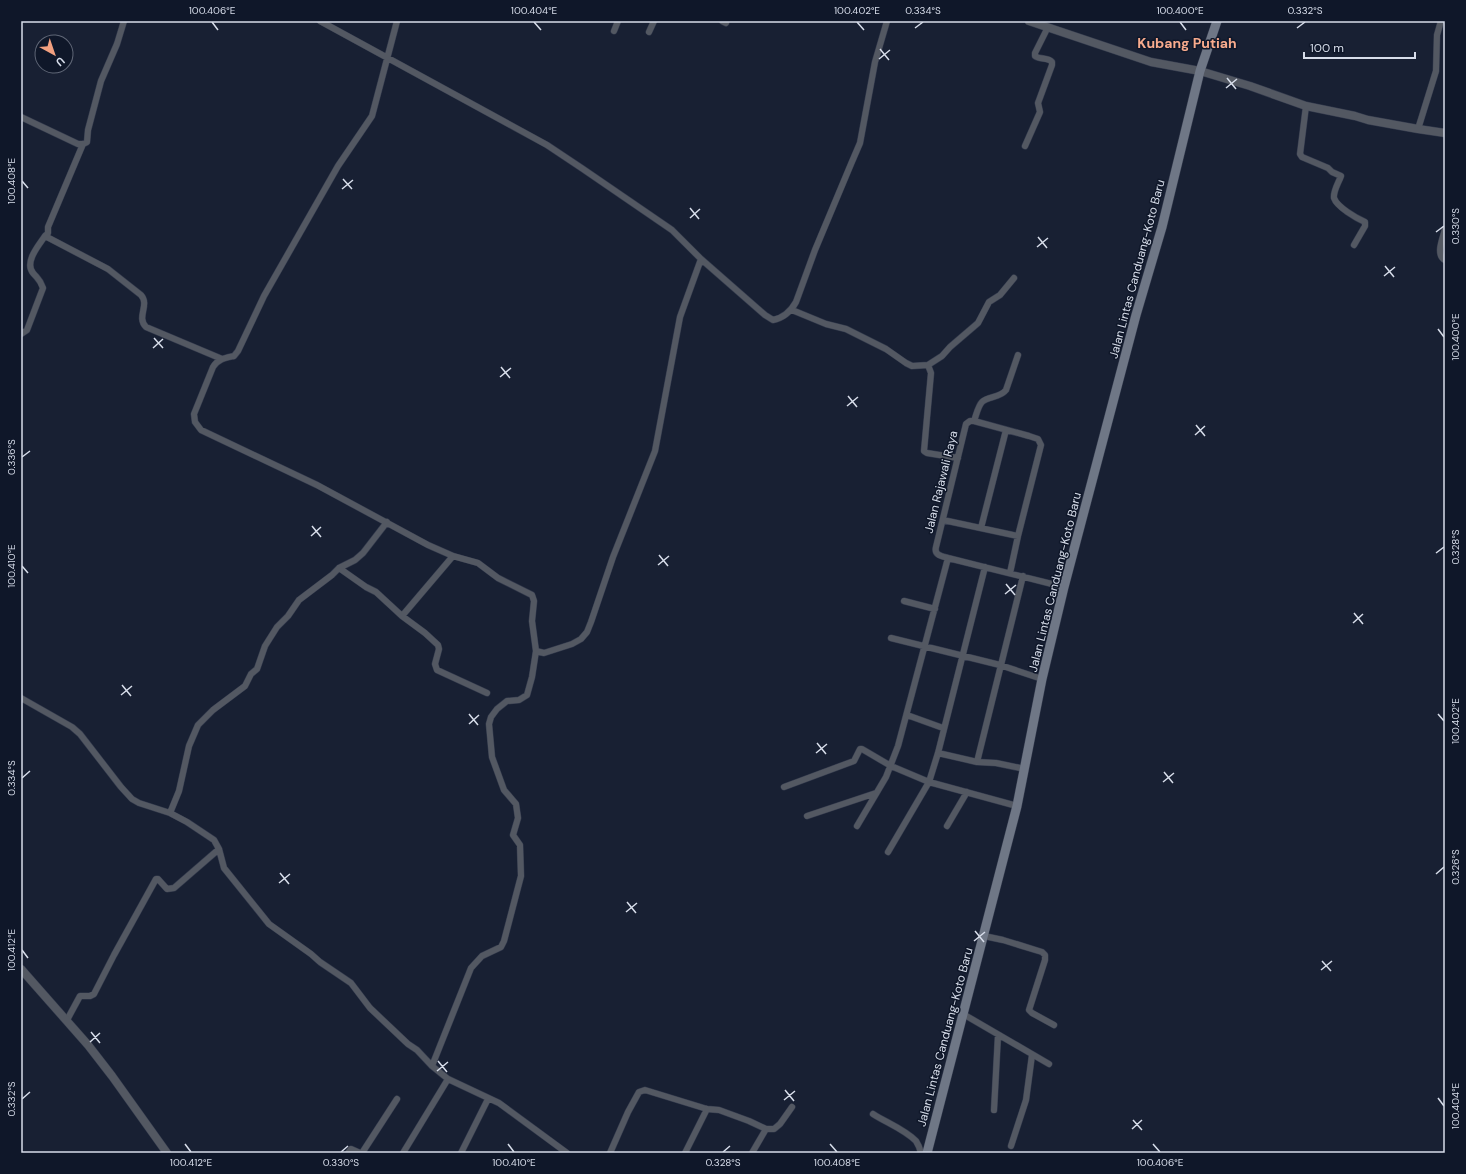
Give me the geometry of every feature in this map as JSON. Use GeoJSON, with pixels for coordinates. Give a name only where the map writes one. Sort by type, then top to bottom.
{"type":"FeatureCollection","features":[{"type":"Feature","properties":{"kind":"main road","name":"Jalan Lintas Canduang-Koto Baru"},"geometry":{"type":"LineString","coordinates":[[927,1153],[984,936],[1025,769],[1042,679],[1064,587],[1136,315],[1162,227],[1200,71],[1217,21]]}},
{"type":"Feature","properties":{"kind":"street"},"geometry":{"type":"LineString","coordinates":[[21,334],[27,330],[43,288],[41,282],[32,272],[30,261],[48,233],[48,227],[83,144],[87,142],[88,130],[101,81],[117,44],[124,21]]}},
{"type":"Feature","properties":{"kind":"street"},"geometry":{"type":"LineString","coordinates":[[320,21],[553,149],[672,230],[701,259],[765,315],[773,320],[780,318],[792,310],[796,302],[815,250],[860,143],[875,62],[886,21]]}},
{"type":"Feature","properties":{"kind":"street"},"geometry":{"type":"LineString","coordinates":[[397,21],[372,116],[338,166],[264,296],[238,351],[234,356],[216,362],[213,367],[194,414],[195,422],[201,430],[318,485],[428,545],[453,556],[478,563],[498,578],[532,595],[534,601],[532,621],[536,651],[532,677],[527,695],[519,700],[507,701],[497,709],[489,724],[492,757],[504,790],[516,804],[518,818],[513,834],[520,845],[521,876],[504,941],[501,947],[482,956],[471,968],[432,1066]]}},
{"type":"Feature","properties":{"kind":"street"},"geometry":{"type":"LineString","coordinates":[[614,31],[618,21]]}},
{"type":"Feature","properties":{"kind":"street"},"geometry":{"type":"LineString","coordinates":[[649,32],[654,21]]}},
{"type":"Feature","properties":{"kind":"street"},"geometry":{"type":"LineString","coordinates":[[1029,21],[1151,62],[1200,71],[1250,86],[1306,106],[1418,130],[1445,133]]}},
{"type":"Feature","properties":{"kind":"street"},"geometry":{"type":"LineString","coordinates":[[1418,130],[1436,71],[1437,35],[1441,21]]}},
{"type":"Feature","properties":{"kind":"street"},"geometry":{"type":"LineString","coordinates":[[1025,146],[1040,112],[1038,103],[1052,65],[1050,60],[1035,56],[1048,27]]}},
{"type":"Feature","properties":{"kind":"street"},"geometry":{"type":"LineString","coordinates":[[1306,106],[1300,154],[1302,157],[1328,168],[1332,172],[1341,176],[1335,190],[1334,197],[1338,204],[1357,219],[1364,222],[1365,226],[1354,245]]}},
{"type":"Feature","properties":{"kind":"street"},"geometry":{"type":"LineString","coordinates":[[21,117],[70,141],[83,144]]}},
{"type":"Feature","properties":{"kind":"street"},"geometry":{"type":"LineString","coordinates":[[1445,229],[1439,254],[1445,260]]}},
{"type":"Feature","properties":{"kind":"street"},"geometry":{"type":"LineString","coordinates":[[45,236],[108,269],[141,295],[144,298],[145,303],[141,319],[142,323],[146,327],[222,359]]}},
{"type":"Feature","properties":{"kind":"street"},"geometry":{"type":"LineString","coordinates":[[536,651],[544,653],[572,644],[581,639],[591,622],[613,557],[655,452],[680,317],[701,259]]}},
{"type":"Feature","properties":{"kind":"street"},"geometry":{"type":"LineString","coordinates":[[792,310],[826,324],[846,329],[886,349],[912,366],[928,365],[942,356],[950,347],[978,323],[989,302],[1000,295],[1014,278]]}},
{"type":"Feature","properties":{"kind":"street"},"geometry":{"type":"LineString","coordinates":[[974,421],[983,401],[1001,394],[1006,390],[1018,355]]}},
{"type":"Feature","properties":{"kind":"street"},"geometry":{"type":"LineString","coordinates":[[928,365],[931,373],[924,451],[927,453],[958,458]]}},
{"type":"Feature","properties":{"kind":"street","name":"Jalan Rajawali Raya"},"geometry":{"type":"LineString","coordinates":[[948,558],[938,555],[935,550],[966,424],[970,421],[974,421],[1038,439],[1041,445],[1010,573]]}},
{"type":"Feature","properties":{"kind":"street"},"geometry":{"type":"LineString","coordinates":[[981,528],[1006,430]]}},
{"type":"Feature","properties":{"kind":"street"},"geometry":{"type":"LineString","coordinates":[[943,520],[1018,536]]}},
{"type":"Feature","properties":{"kind":"street"},"geometry":{"type":"LineString","coordinates":[[170,813],[179,791],[189,746],[198,725],[213,710],[245,686],[251,674],[257,669],[265,646],[277,627],[288,616],[299,600],[339,568],[359,557],[386,522]]}},
{"type":"Feature","properties":{"kind":"street"},"geometry":{"type":"LineString","coordinates":[[402,616],[453,556]]}},
{"type":"Feature","properties":{"kind":"street"},"geometry":{"type":"LineString","coordinates":[[857,826],[891,766],[907,715],[948,558],[1064,587]]}},
{"type":"Feature","properties":{"kind":"street"},"geometry":{"type":"LineString","coordinates":[[888,852],[929,782],[938,753],[961,656],[985,567]]}},
{"type":"Feature","properties":{"kind":"street"},"geometry":{"type":"LineString","coordinates":[[339,568],[366,587],[376,592],[402,616],[438,645],[440,649],[435,664],[437,670],[486,693]]}},
{"type":"Feature","properties":{"kind":"street"},"geometry":{"type":"LineString","coordinates":[[977,762],[1023,576]]}},
{"type":"Feature","properties":{"kind":"street"},"geometry":{"type":"LineString","coordinates":[[904,601],[934,609]]}},
{"type":"Feature","properties":{"kind":"street"},"geometry":{"type":"LineString","coordinates":[[891,638],[1000,665],[1042,679]]}},
{"type":"Feature","properties":{"kind":"street"},"geometry":{"type":"LineString","coordinates":[[21,698],[72,726],[80,734],[121,788],[132,799],[170,813],[209,837],[219,849],[224,868],[269,924],[351,983],[370,1008],[408,1044],[418,1050],[432,1066],[448,1079],[499,1103],[567,1153]]}},
{"type":"Feature","properties":{"kind":"street"},"geometry":{"type":"LineString","coordinates":[[907,715],[943,728]]}},
{"type":"Feature","properties":{"kind":"street"},"geometry":{"type":"LineString","coordinates":[[784,787],[854,761],[860,749],[862,749],[891,766],[929,782],[1016,806]]}},
{"type":"Feature","properties":{"kind":"street"},"geometry":{"type":"LineString","coordinates":[[938,753],[977,762],[996,763],[1025,769]]}},
{"type":"Feature","properties":{"kind":"street"},"geometry":{"type":"LineString","coordinates":[[947,826],[967,792]]}},
{"type":"Feature","properties":{"kind":"street"},"geometry":{"type":"LineString","coordinates":[[806,816],[876,793]]}},
{"type":"Feature","properties":{"kind":"street"},"geometry":{"type":"LineString","coordinates":[[67,1020],[80,996],[90,996],[94,994],[120,943],[156,879],[158,879],[167,889],[174,888],[219,849]]}},
{"type":"Feature","properties":{"kind":"street"},"geometry":{"type":"LineString","coordinates":[[984,936],[1042,952],[1045,955],[1046,960],[1029,1010],[1054,1025]]}},
{"type":"Feature","properties":{"kind":"street"},"geometry":{"type":"LineString","coordinates":[[21,969],[56,1010],[67,1020],[112,1076],[167,1153]]}},
{"type":"Feature","properties":{"kind":"street"},"geometry":{"type":"LineString","coordinates":[[963,1014],[1050,1064]]}},
{"type":"Feature","properties":{"kind":"street"},"geometry":{"type":"LineString","coordinates":[[994,1110],[998,1035]]}},
{"type":"Feature","properties":{"kind":"street"},"geometry":{"type":"LineString","coordinates":[[1011,1146],[1026,1100],[1032,1054]]}},
{"type":"Feature","properties":{"kind":"street"},"geometry":{"type":"LineString","coordinates":[[403,1153],[448,1079]]}},
{"type":"Feature","properties":{"kind":"street"},"geometry":{"type":"LineString","coordinates":[[610,1153],[628,1112],[639,1092],[645,1090],[707,1109],[719,1110],[766,1129],[774,1129],[780,1124],[792,1107]]}},
{"type":"Feature","properties":{"kind":"street"},"geometry":{"type":"LineString","coordinates":[[461,1153],[488,1099]]}},
{"type":"Feature","properties":{"kind":"street"},"geometry":{"type":"LineString","coordinates":[[348,1153],[351,1149],[361,1153],[397,1100]]}},
{"type":"Feature","properties":{"kind":"street"},"geometry":{"type":"LineString","coordinates":[[685,1153],[707,1109]]}},
{"type":"Feature","properties":{"kind":"street"},"geometry":{"type":"LineString","coordinates":[[873,1114],[901,1130],[917,1142],[921,1153]]}},
{"type":"Feature","properties":{"kind":"street"},"geometry":{"type":"LineString","coordinates":[[752,1153],[766,1129]]}},
{"type":"Feature","properties":{"kind":"district","name":"Kubang Putiah"},"geometry":{"type":"Point","coordinates":[1187,43]}}]}
